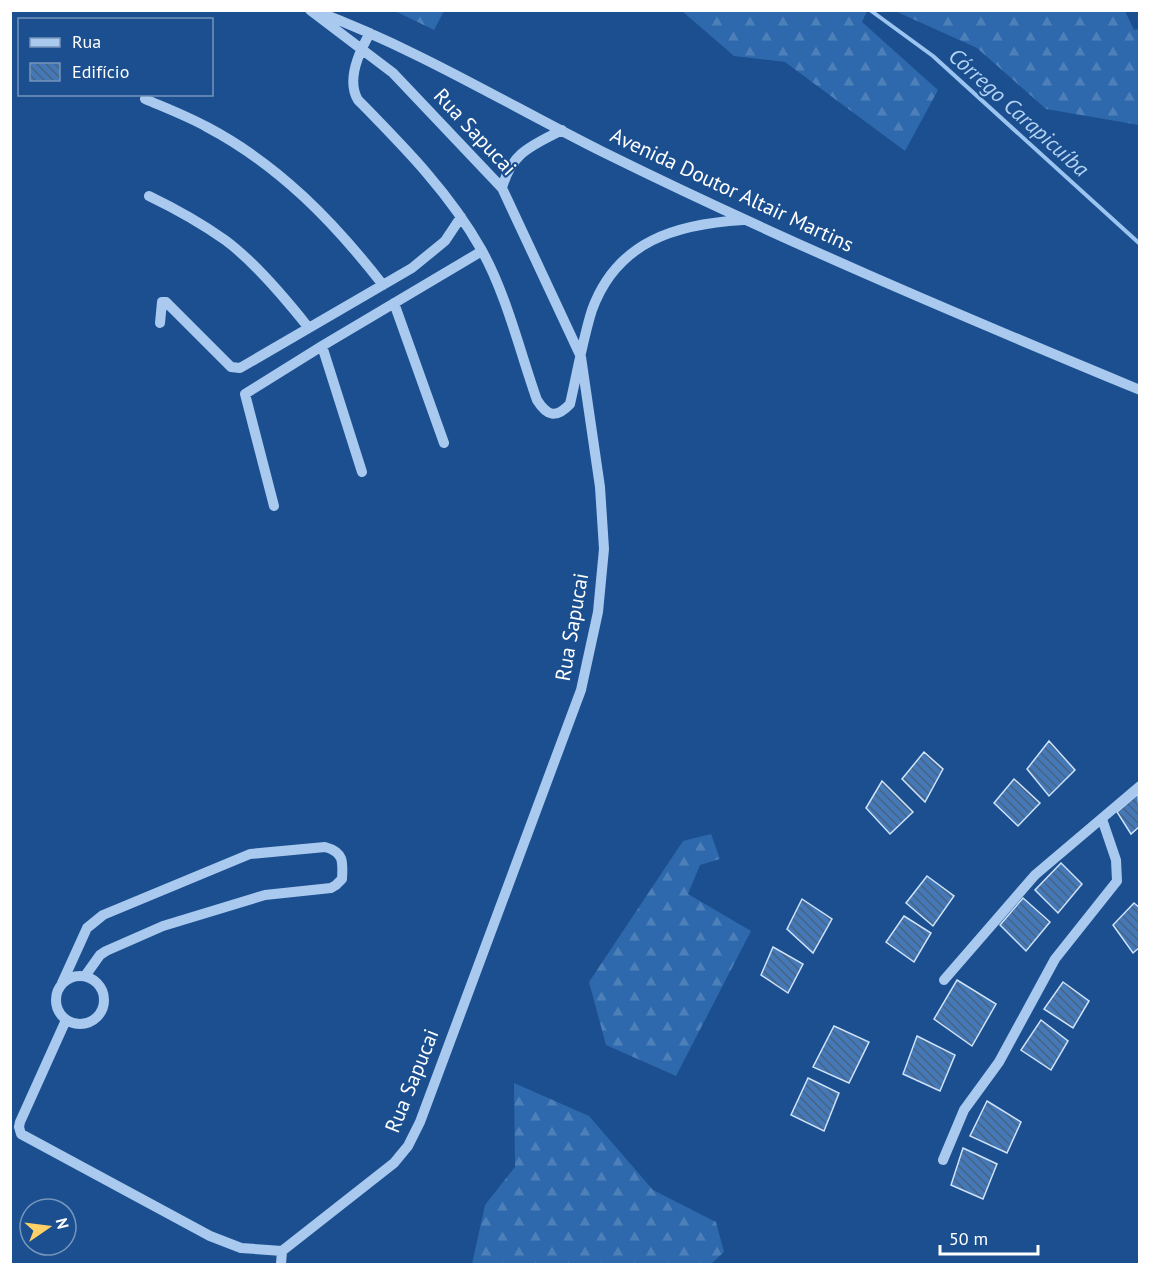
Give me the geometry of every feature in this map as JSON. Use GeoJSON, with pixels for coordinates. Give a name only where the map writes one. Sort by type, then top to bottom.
{"type":"FeatureCollection","features":[{"type":"Feature","properties":{"kind":"street","name":"Rua Sapucai"},"geometry":{"type":"LineString","coordinates":[[282,1251],[394,1162],[408,1146],[420,1122],[581,690],[598,612],[604,549],[600,487],[581,357],[502,188],[393,73],[310,10]]}},
{"type":"Feature","properties":{"kind":"street","name":"Avenida Doutor Altair Martins"},"geometry":{"type":"LineString","coordinates":[[315,10],[370,33],[602,151],[745,220],[918,297],[1140,390]]}},
{"type":"Feature","properties":{"kind":"street"},"geometry":{"type":"LineString","coordinates":[[370,33],[361,48],[352,81],[353,92],[358,100],[428,172],[461,217],[482,251],[503,299],[537,400],[544,411],[552,414],[563,411],[570,404],[592,310],[607,279],[622,261],[642,244],[672,231],[709,222],[745,220]]}},
{"type":"Feature","properties":{"kind":"street"},"geometry":{"type":"LineString","coordinates":[[145,99],[210,128],[268,166],[313,203],[348,240],[383,285]]}},
{"type":"Feature","properties":{"kind":"street"},"geometry":{"type":"LineString","coordinates":[[502,188],[507,170],[517,157],[532,145],[562,130]]}},
{"type":"Feature","properties":{"kind":"street"},"geometry":{"type":"LineString","coordinates":[[149,196],[185,213],[227,242],[281,293],[308,327]]}},
{"type":"Feature","properties":{"kind":"street"},"geometry":{"type":"LineString","coordinates":[[160,323],[162,302],[166,302],[231,367],[236,369],[412,268],[445,241],[461,217]]}},
{"type":"Feature","properties":{"kind":"street"},"geometry":{"type":"LineString","coordinates":[[274,506],[245,394],[482,251]]}},
{"type":"Feature","properties":{"kind":"street"},"geometry":{"type":"LineString","coordinates":[[394,303],[444,443]]}},
{"type":"Feature","properties":{"kind":"street"},"geometry":{"type":"LineString","coordinates":[[322,346],[362,472]]}},
{"type":"Feature","properties":{"kind":"street"},"geometry":{"type":"LineString","coordinates":[[944,980],[1035,875],[1140,786]]}},
{"type":"Feature","properties":{"kind":"street"},"geometry":{"type":"LineString","coordinates":[[943,1160],[964,1110],[999,1062],[1055,959],[1117,881],[1116,860],[1102,819]]}},
{"type":"Feature","properties":{"kind":"street"},"geometry":{"type":"LineString","coordinates":[[62,983],[77,976],[86,976],[99,985],[103,992],[104,1008],[95,1020],[88,1023],[73,1023],[66,1020],[60,1014],[56,998],[62,983],[87,928],[103,915],[250,854],[325,847],[335,849],[341,856],[342,879],[331,888],[266,895],[163,926],[106,951],[100,955],[86,976]]}},
{"type":"Feature","properties":{"kind":"street"},"geometry":{"type":"LineString","coordinates":[[66,1020],[19,1127],[21,1134],[210,1236],[241,1248],[282,1251],[281,1264]]}},
{"type":"Feature","properties":{"kind":"green space"},"geometry":{"type":"Polygon","coordinates":[[[395,11],[444,11],[434,30],[395,11]]]}},
{"type":"Feature","properties":{"kind":"green space"},"geometry":{"type":"Polygon","coordinates":[[[682,11],[867,11],[862,22],[938,90],[905,151],[785,62],[734,56],[682,11]]]}},
{"type":"Feature","properties":{"kind":"green space"},"geometry":{"type":"Polygon","coordinates":[[[895,11],[1125,11],[1134,30],[1139,29],[1139,125],[1046,109],[977,48],[895,11]]]}},
{"type":"Feature","properties":{"kind":"green space"},"geometry":{"type":"Polygon","coordinates":[[[711,834],[720,859],[700,865],[688,894],[751,931],[676,1076],[606,1045],[589,982],[683,841],[711,834]]]}},
{"type":"Feature","properties":{"kind":"green space"},"geometry":{"type":"Polygon","coordinates":[[[514,1083],[589,1116],[653,1190],[716,1222],[724,1252],[711,1264],[472,1264],[485,1205],[515,1167],[514,1083]]]}},
{"type":"Feature","properties":{"kind":"building"},"geometry":{"type":"Polygon","coordinates":[[[1049,741],[1075,770],[1049,796],[1027,769],[1049,741]]]}},
{"type":"Feature","properties":{"kind":"building"},"geometry":{"type":"Polygon","coordinates":[[[924,752],[943,769],[925,802],[902,779],[924,752]]]}},
{"type":"Feature","properties":{"kind":"building"},"geometry":{"type":"Polygon","coordinates":[[[1014,779],[1040,803],[1018,826],[994,803],[1014,779]]]}},
{"type":"Feature","properties":{"kind":"building"},"geometry":{"type":"Polygon","coordinates":[[[882,781],[913,812],[890,834],[866,808],[882,781]]]}},
{"type":"Feature","properties":{"kind":"building"},"geometry":{"type":"Polygon","coordinates":[[[1138,794],[1140,826],[1131,834],[1117,812],[1138,794]]]}},
{"type":"Feature","properties":{"kind":"building"},"geometry":{"type":"Polygon","coordinates":[[[1061,863],[1082,884],[1058,913],[1035,890],[1061,863]]]}},
{"type":"Feature","properties":{"kind":"building"},"geometry":{"type":"Polygon","coordinates":[[[927,876],[954,896],[933,926],[906,903],[927,876]]]}},
{"type":"Feature","properties":{"kind":"building"},"geometry":{"type":"Polygon","coordinates":[[[1023,898],[1050,922],[1026,951],[1000,925],[1023,898]]]}},
{"type":"Feature","properties":{"kind":"building"},"geometry":{"type":"Polygon","coordinates":[[[802,899],[832,919],[813,953],[787,929],[802,899]]]}},
{"type":"Feature","properties":{"kind":"building"},"geometry":{"type":"Polygon","coordinates":[[[1134,903],[1140,908],[1140,947],[1133,953],[1113,925],[1134,903]]]}},
{"type":"Feature","properties":{"kind":"building"},"geometry":{"type":"Polygon","coordinates":[[[904,916],[931,933],[914,962],[886,942],[904,916]]]}},
{"type":"Feature","properties":{"kind":"building"},"geometry":{"type":"Polygon","coordinates":[[[773,947],[803,964],[788,993],[761,975],[773,947]]]}},
{"type":"Feature","properties":{"kind":"building"},"geometry":{"type":"Polygon","coordinates":[[[957,980],[996,1004],[972,1046],[934,1019],[957,980]]]}},
{"type":"Feature","properties":{"kind":"building"},"geometry":{"type":"Polygon","coordinates":[[[1063,982],[1089,1001],[1073,1028],[1044,1009],[1063,982]]]}},
{"type":"Feature","properties":{"kind":"building"},"geometry":{"type":"Polygon","coordinates":[[[1041,1020],[1068,1041],[1051,1070],[1021,1050],[1041,1020]]]}},
{"type":"Feature","properties":{"kind":"building"},"geometry":{"type":"Polygon","coordinates":[[[834,1026],[869,1042],[849,1083],[813,1067],[834,1026]]]}},
{"type":"Feature","properties":{"kind":"building"},"geometry":{"type":"Polygon","coordinates":[[[917,1036],[955,1055],[940,1091],[903,1074],[917,1036]]]}},
{"type":"Feature","properties":{"kind":"building"},"geometry":{"type":"Polygon","coordinates":[[[808,1078],[839,1093],[824,1131],[791,1115],[808,1078]]]}},
{"type":"Feature","properties":{"kind":"building"},"geometry":{"type":"Polygon","coordinates":[[[987,1101],[1021,1122],[1007,1153],[970,1136],[987,1101]]]}},
{"type":"Feature","properties":{"kind":"building"},"geometry":{"type":"Polygon","coordinates":[[[963,1148],[997,1164],[983,1199],[951,1185],[963,1148]]]}},
{"type":"Feature","properties":{"kind":"waterway","name":"Córrego Carapicuíba"},"geometry":{"type":"LineString","coordinates":[[870,10],[933,56],[1140,244]]}}]}
